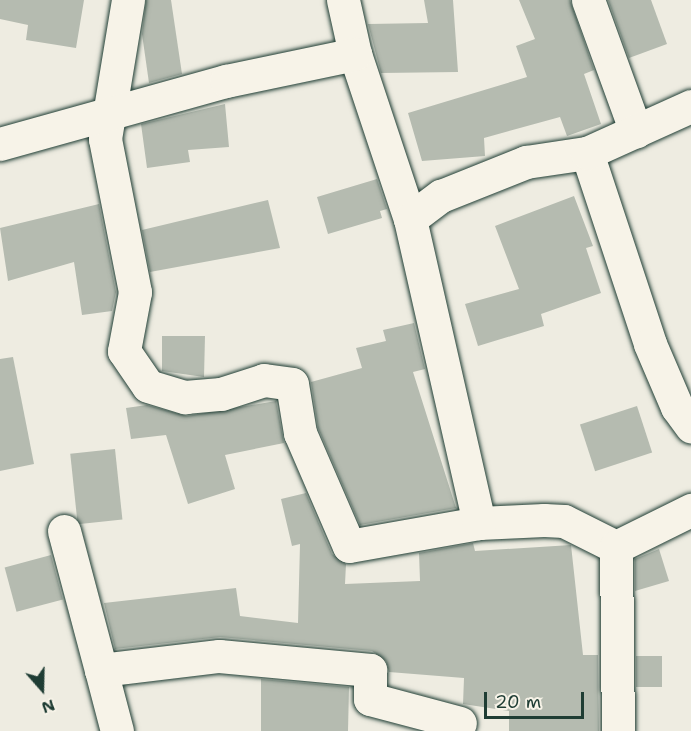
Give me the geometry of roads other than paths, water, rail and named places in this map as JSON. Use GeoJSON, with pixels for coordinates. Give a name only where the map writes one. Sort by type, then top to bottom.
{"type":"FeatureCollection","features":[{"type":"Feature","properties":{"kind":"street"},"geometry":{"type":"LineString","coordinates":[[128,0],[105,139],[135,292],[124,351],[148,386],[185,397],[221,394],[264,380],[292,384],[300,433],[349,546],[479,523],[564,521],[616,547]]}},
{"type":"Feature","properties":{"kind":"street"},"geometry":{"type":"LineString","coordinates":[[343,0],[355,54],[410,219],[479,523]]}},
{"type":"Feature","properties":{"kind":"street"},"geometry":{"type":"LineString","coordinates":[[588,0],[636,132]]}},
{"type":"Feature","properties":{"kind":"street"},"geometry":{"type":"LineString","coordinates":[[0,144],[226,81],[355,54]]}},
{"type":"Feature","properties":{"kind":"street"},"geometry":{"type":"LineString","coordinates":[[410,219],[441,196],[526,162],[587,153],[691,106]]}},
{"type":"Feature","properties":{"kind":"street"},"geometry":{"type":"LineString","coordinates":[[587,153],[650,344],[677,407],[691,426]]}},
{"type":"Feature","properties":{"kind":"street"},"geometry":{"type":"LineString","coordinates":[[616,547],[691,510]]}},
{"type":"Feature","properties":{"kind":"street"},"geometry":{"type":"LineString","coordinates":[[64,531],[117,731]]}},
{"type":"Feature","properties":{"kind":"street"},"geometry":{"type":"LineString","coordinates":[[616,547],[618,731]]}},
{"type":"Feature","properties":{"kind":"street"},"geometry":{"type":"LineString","coordinates":[[101,670],[219,656],[370,670],[370,699],[460,723]]}}]}
